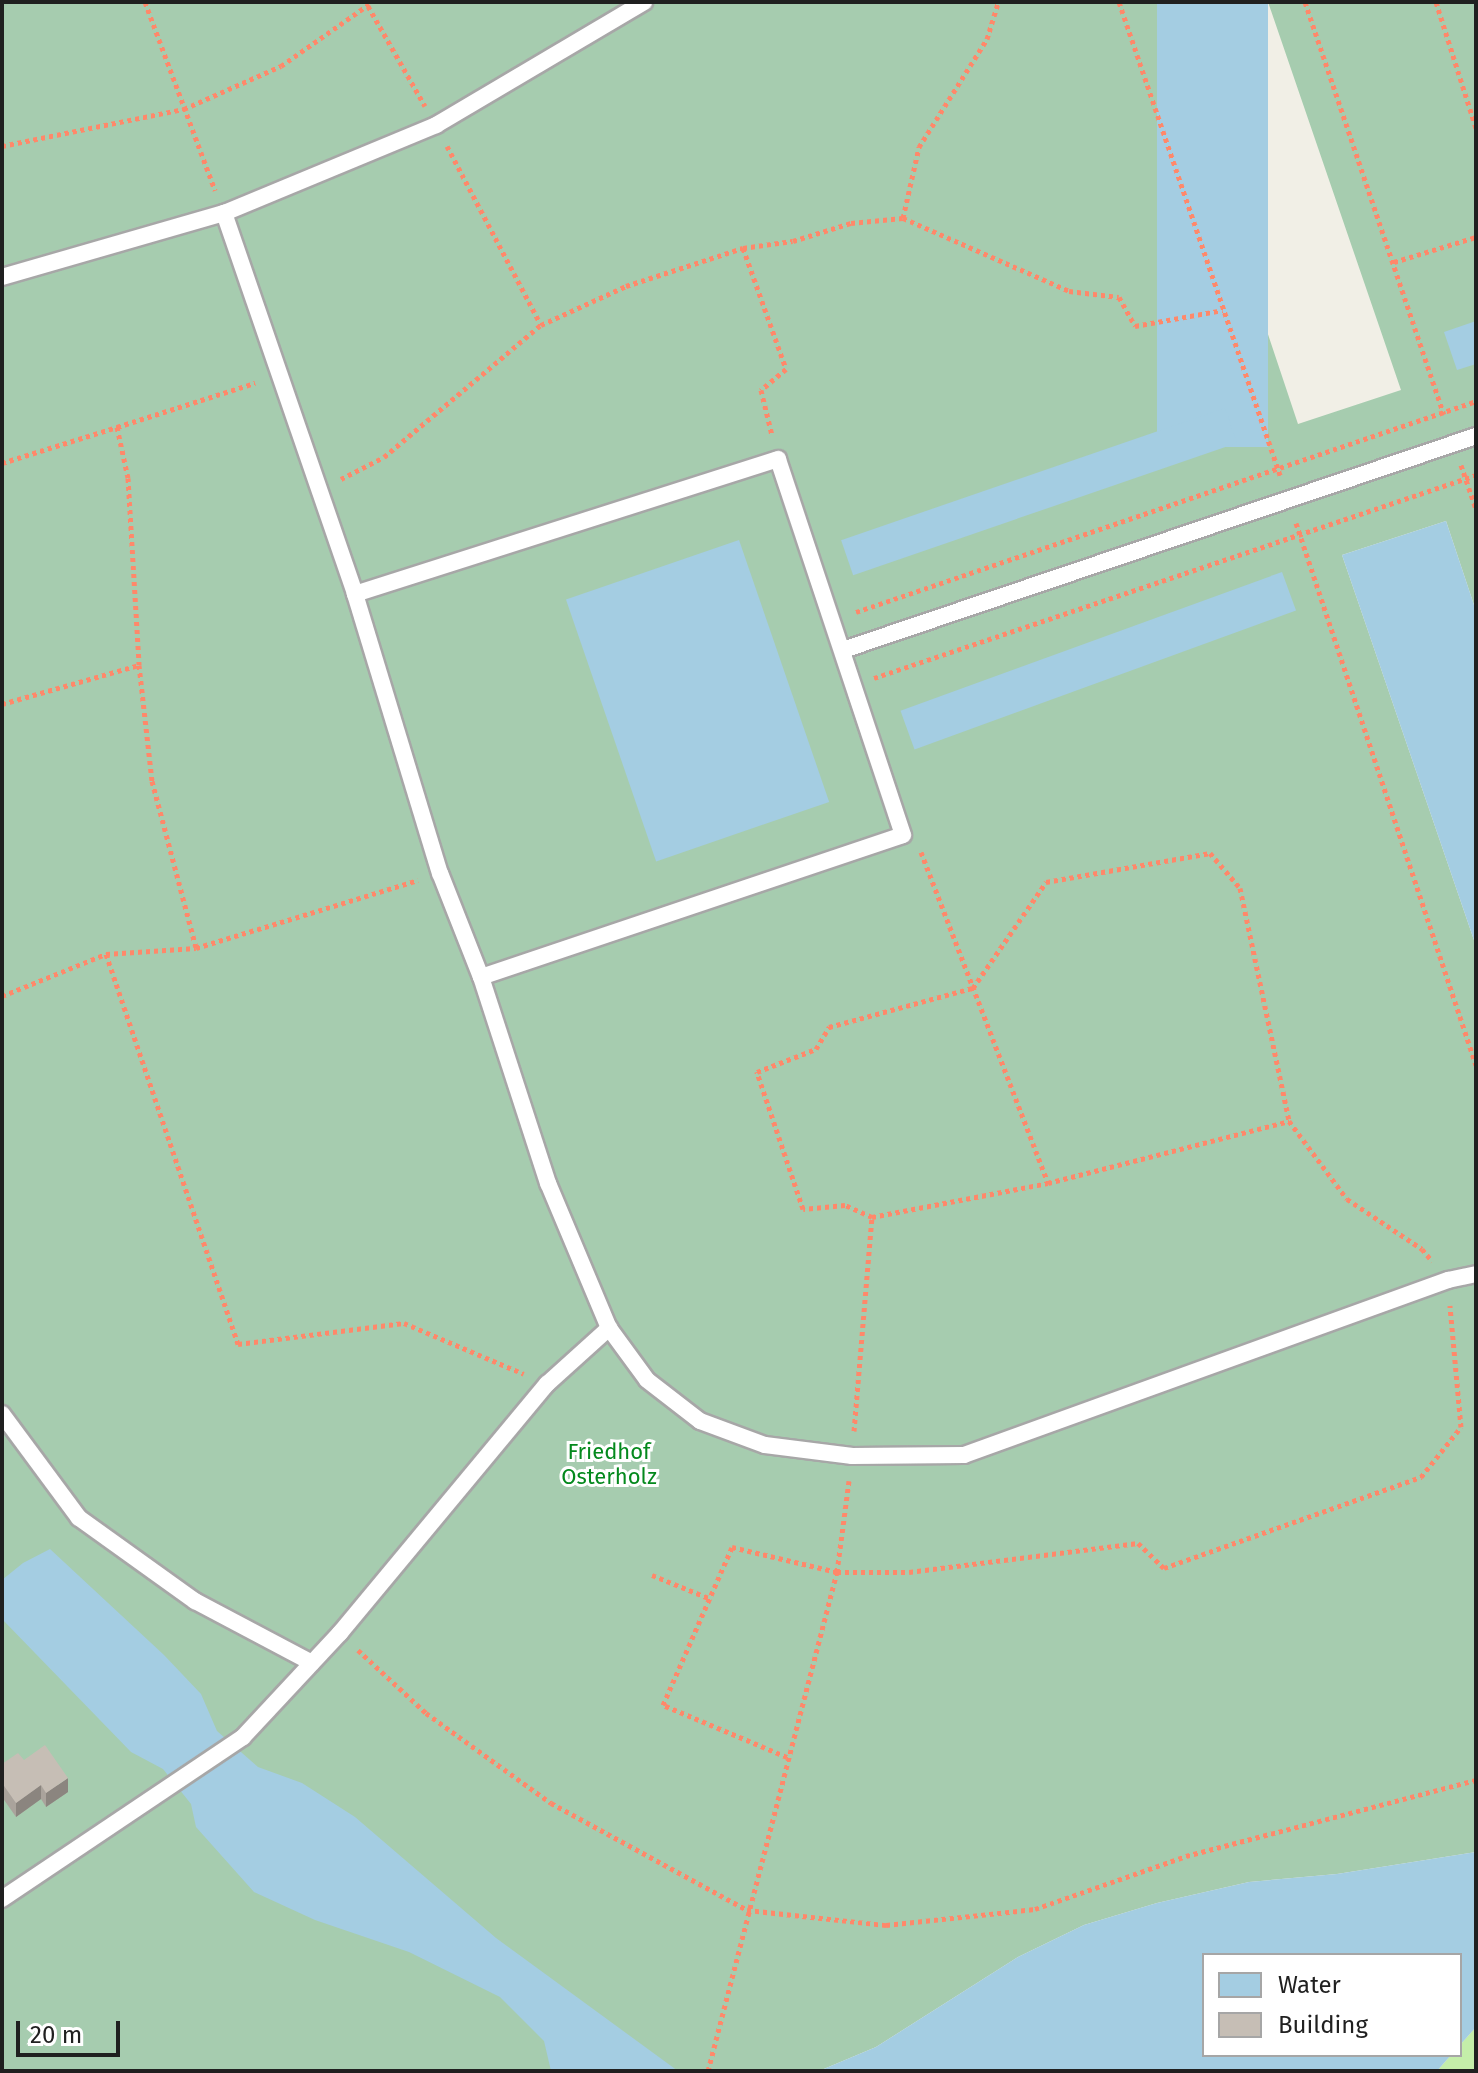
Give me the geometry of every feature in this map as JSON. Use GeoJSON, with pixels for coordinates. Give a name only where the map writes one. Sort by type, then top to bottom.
{"type":"FeatureCollection","features":[{"type":"Feature","properties":{"kind":"lane"},"geometry":{"type":"LineString","coordinates":[[2,277],[224,213],[436,125],[644,2]]}},
{"type":"Feature","properties":{"kind":"lane"},"geometry":{"type":"LineString","coordinates":[[224,213],[355,594],[440,873],[481,977],[548,1183],[609,1328],[647,1380],[700,1421],[765,1445],[852,1456],[964,1455],[1448,1280],[1476,1274]]}},
{"type":"Feature","properties":{"kind":"lane"},"geometry":{"type":"LineString","coordinates":[[843,650],[1476,436]]}},
{"type":"Feature","properties":{"kind":"lane"},"geometry":{"type":"LineString","coordinates":[[355,594],[778,459],[843,650],[903,835],[481,977]]}},
{"type":"Feature","properties":{"kind":"lane"},"geometry":{"type":"LineString","coordinates":[[2,1899],[243,1737],[340,1633],[547,1384],[609,1328]]}},
{"type":"Feature","properties":{"kind":"lane"},"geometry":{"type":"LineString","coordinates":[[2,1414],[79,1518],[195,1601],[312,1663]]}},
{"type":"Feature","properties":{"kind":"path"},"geometry":{"type":"LineString","coordinates":[[145,2],[224,213]]}},
{"type":"Feature","properties":{"kind":"path"},"geometry":{"type":"LineString","coordinates":[[903,218],[919,147],[987,39],[998,2]]}},
{"type":"Feature","properties":{"kind":"path"},"geometry":{"type":"LineString","coordinates":[[1119,2],[1476,1065]]}},
{"type":"Feature","properties":{"kind":"path"},"geometry":{"type":"LineString","coordinates":[[1305,2],[1476,509]]}},
{"type":"Feature","properties":{"kind":"path"},"geometry":{"type":"LineString","coordinates":[[1436,2],[1476,128]]}},
{"type":"Feature","properties":{"kind":"path"},"geometry":{"type":"LineString","coordinates":[[2,146],[184,109],[281,66],[370,4],[541,325]]}},
{"type":"Feature","properties":{"kind":"path"},"geometry":{"type":"LineString","coordinates":[[320,489],[384,457],[541,325],[626,286],[743,248],[793,241],[851,223],[903,218],[1069,291],[1119,297],[1135,326],[1223,310]]}},
{"type":"Feature","properties":{"kind":"path"},"geometry":{"type":"LineString","coordinates":[[1394,262],[1476,237]]}},
{"type":"Feature","properties":{"kind":"path"},"geometry":{"type":"LineString","coordinates":[[743,248],[786,369],[761,390],[778,459]]}},
{"type":"Feature","properties":{"kind":"path"},"geometry":{"type":"LineString","coordinates":[[2,463],[279,375]]}},
{"type":"Feature","properties":{"kind":"path"},"geometry":{"type":"LineString","coordinates":[[832,620],[1476,401]]}},
{"type":"Feature","properties":{"kind":"path"},"geometry":{"type":"LineString","coordinates":[[117,427],[128,478],[139,665],[152,781],[196,948]]}},
{"type":"Feature","properties":{"kind":"path"},"geometry":{"type":"LineString","coordinates":[[854,685],[1476,475]]}},
{"type":"Feature","properties":{"kind":"path"},"geometry":{"type":"LineString","coordinates":[[2,704],[139,665]]}},
{"type":"Feature","properties":{"kind":"path"},"geometry":{"type":"LineString","coordinates":[[903,835],[925,856],[1048,1183]]}},
{"type":"Feature","properties":{"kind":"path"},"geometry":{"type":"LineString","coordinates":[[787,1757],[663,1705],[732,1547],[837,1572],[909,1572],[1138,1543],[1164,1568],[1421,1477],[1461,1427],[1448,1280],[1422,1249],[1347,1199],[1289,1121],[1240,888],[1210,853],[1046,882],[973,988],[829,1027],[816,1049],[757,1072],[803,1209],[845,1205],[872,1217],[1048,1183],[1289,1121]]}},
{"type":"Feature","properties":{"kind":"path"},"geometry":{"type":"LineString","coordinates":[[2,996],[106,954],[196,948],[440,873]]}},
{"type":"Feature","properties":{"kind":"path"},"geometry":{"type":"LineString","coordinates":[[106,954],[238,1344],[404,1323],[547,1384]]}},
{"type":"Feature","properties":{"kind":"path"},"geometry":{"type":"LineString","coordinates":[[708,2071],[747,1910],[837,1572],[852,1456],[872,1217]]}},
{"type":"Feature","properties":{"kind":"path"},"geometry":{"type":"LineString","coordinates":[[652,1575],[711,1599]]}},
{"type":"Feature","properties":{"kind":"path"},"geometry":{"type":"LineString","coordinates":[[340,1633],[426,1713],[551,1803],[747,1910],[886,1925],[1035,1909],[1186,1856],[1476,1780]]}},
{"type":"Feature","properties":{"kind":"green space","name":"Friedhof Osterholz"},"geometry":{"type":"Polygon","coordinates":[[[2,2],[1157,2],[1298,424],[1401,390],[1268,2],[1476,2],[1476,611],[1446,521],[1342,555],[1476,946],[1476,1852],[1337,1874],[1249,1882],[1157,1903],[1084,1925],[1018,1957],[876,2047],[819,2071],[2,2071],[2,2]]]}},
{"type":"Feature","properties":{"kind":"green space"},"geometry":{"type":"Polygon","coordinates":[[[1476,2027],[1476,2071],[1437,2071],[1449,2057],[1462,2057],[1462,2043],[1476,2027]]]}},
{"type":"Feature","properties":{"kind":"water"},"geometry":{"type":"Polygon","coordinates":[[[1157,2],[1268,2],[1268,447],[1157,447],[1157,2]]]}},
{"type":"Feature","properties":{"kind":"water"},"geometry":{"type":"Polygon","coordinates":[[[1476,321],[1476,364],[1457,370],[1444,332],[1476,321]]]}},
{"type":"Feature","properties":{"kind":"water"},"geometry":{"type":"Polygon","coordinates":[[[1225,408],[1237,443],[853,575],[841,540],[1225,408]]]}},
{"type":"Feature","properties":{"kind":"water"},"geometry":{"type":"Polygon","coordinates":[[[1446,521],[1476,611],[1476,946],[1342,555],[1446,521]]]}},
{"type":"Feature","properties":{"kind":"water"},"geometry":{"type":"Polygon","coordinates":[[[739,540],[829,802],[656,861],[566,600],[739,540]]]}},
{"type":"Feature","properties":{"kind":"water"},"geometry":{"type":"Polygon","coordinates":[[[1282,572],[1296,611],[915,749],[900,711],[1282,572]]]}},
{"type":"Feature","properties":{"kind":"water"},"geometry":{"type":"Polygon","coordinates":[[[50,1549],[164,1655],[201,1694],[217,1731],[258,1767],[302,1783],[355,1817],[496,1938],[678,2071],[551,2071],[544,2041],[500,1997],[409,1952],[315,1920],[254,1892],[196,1827],[191,1804],[163,1769],[131,1752],[2,1619],[2,1580],[23,1563],[50,1549]]]}},
{"type":"Feature","properties":{"kind":"water"},"geometry":{"type":"Polygon","coordinates":[[[1476,1852],[1476,2027],[1462,2043],[1462,1953],[1202,1953],[1202,2057],[1449,2057],[1437,2071],[819,2071],[876,2047],[1018,1957],[1084,1925],[1157,1903],[1249,1882],[1337,1874],[1476,1852]]]}},
{"type":"Feature","properties":{"kind":"building"},"geometry":{"type":"Polygon","coordinates":[[[45,1745],[68,1778],[46,1793],[41,1785],[16,1803],[2,1783],[2,1764],[18,1753],[24,1760],[45,1745]]]}}]}
